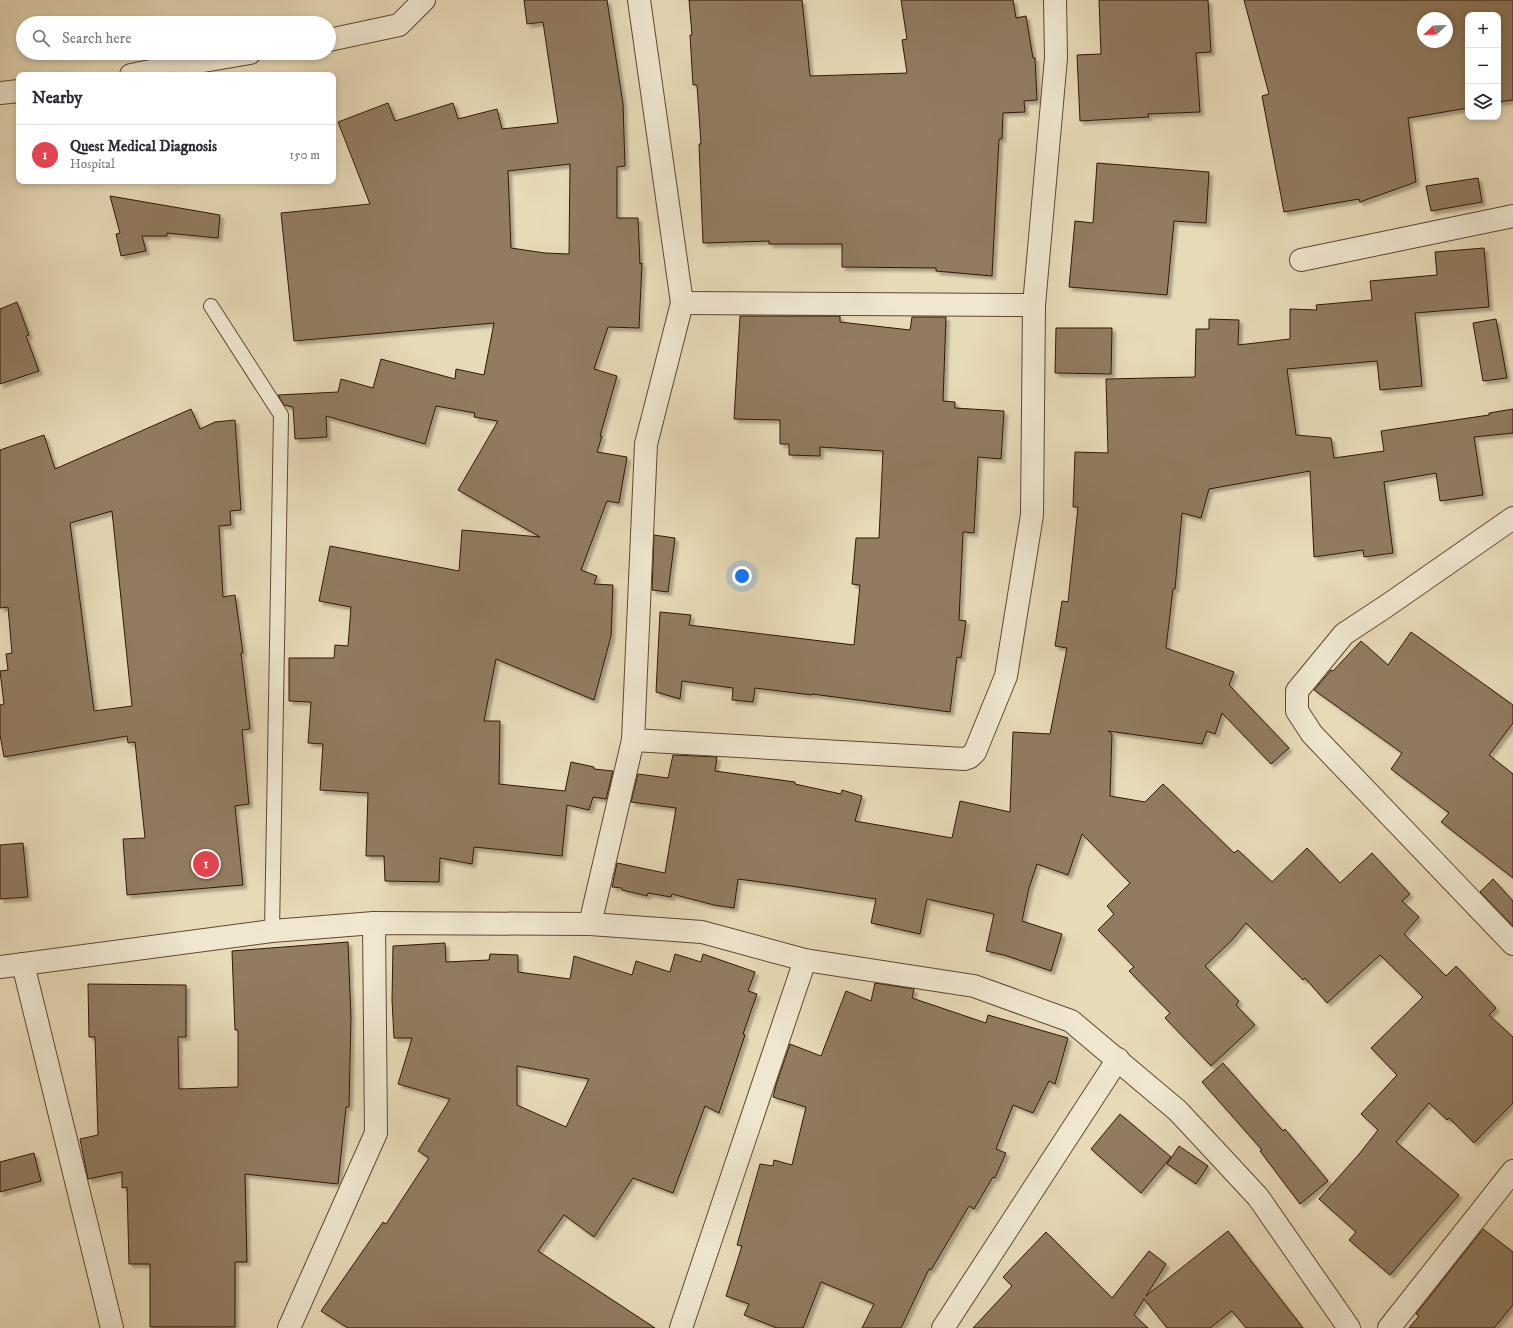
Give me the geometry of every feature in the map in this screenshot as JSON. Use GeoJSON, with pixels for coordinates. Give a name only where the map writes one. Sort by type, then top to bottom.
{"type":"FeatureCollection","features":[{"type":"Feature","properties":{"kind":"street"},"geometry":{"type":"LineString","coordinates":[[336,38],[399,25],[424,0]]}},
{"type":"Feature","properties":{"kind":"street"},"geometry":{"type":"LineString","coordinates":[[590,924],[633,740],[646,444],[682,303],[639,0]]}},
{"type":"Feature","properties":{"kind":"street"},"geometry":{"type":"LineString","coordinates":[[633,740],[964,760],[975,752],[1006,676],[1032,515],[1034,305],[1056,58],[1055,0]]}},
{"type":"Feature","properties":{"kind":"street"},"geometry":{"type":"LineString","coordinates":[[146,72],[209,60]]}},
{"type":"Feature","properties":{"kind":"street"},"geometry":{"type":"LineString","coordinates":[[0,93],[16,91]]}},
{"type":"Feature","properties":{"kind":"street"},"geometry":{"type":"LineString","coordinates":[[1300,260],[1513,216]]}},
{"type":"Feature","properties":{"kind":"street"},"geometry":{"type":"LineString","coordinates":[[682,303],[1034,305]]}},
{"type":"Feature","properties":{"kind":"street"},"geometry":{"type":"LineString","coordinates":[[1513,518],[1344,634],[1297,691],[1297,711],[1312,734],[1513,944]]}},
{"type":"Feature","properties":{"kind":"street"},"geometry":{"type":"LineString","coordinates":[[289,1328],[376,1133],[374,923]]}},
{"type":"Feature","properties":{"kind":"street"},"geometry":{"type":"LineString","coordinates":[[0,967],[272,931],[374,923],[590,924],[702,932],[805,960],[974,986],[1071,1021],[1178,1111],[1258,1197],[1349,1328]]}},
{"type":"Feature","properties":{"kind":"street"},"geometry":{"type":"LineString","coordinates":[[681,1328],[805,960]]}},
{"type":"Feature","properties":{"kind":"street"},"geometry":{"type":"LineString","coordinates":[[23,964],[112,1328]]}},
{"type":"Feature","properties":{"kind":"street"},"geometry":{"type":"LineString","coordinates":[[944,1328],[1118,1059]]}},
{"type":"Feature","properties":{"kind":"street"},"geometry":{"type":"LineString","coordinates":[[1389,1328],[1513,1171]]}},
{"type":"Feature","properties":{"kind":"lane"},"geometry":{"type":"LineString","coordinates":[[211,306],[281,415],[272,931]]}},
{"type":"Feature","properties":{"kind":"building"},"geometry":{"type":"Polygon","coordinates":[[[524,0],[607,0],[623,104],[625,166],[617,167],[617,218],[638,218],[640,264],[642,263],[639,328],[608,327],[594,369],[617,376],[597,452],[627,457],[619,503],[607,501],[581,570],[597,576],[594,584],[613,585],[611,636],[594,700],[496,659],[484,721],[500,721],[499,784],[565,791],[571,762],[594,767],[594,769],[613,771],[606,799],[593,797],[589,810],[567,805],[562,856],[474,847],[472,864],[440,858],[439,882],[385,881],[384,856],[366,856],[368,793],[320,790],[323,744],[308,743],[311,702],[289,701],[289,658],[334,658],[335,645],[348,646],[351,607],[319,601],[330,546],[459,571],[462,530],[540,537],[458,490],[498,421],[474,417],[475,413],[436,406],[425,444],[326,416],[327,437],[295,439],[293,407],[284,405],[278,395],[338,392],[341,379],[373,388],[381,359],[455,379],[456,369],[484,375],[494,323],[294,341],[281,213],[370,204],[338,122],[388,103],[395,121],[453,103],[458,119],[497,109],[502,129],[558,123],[543,22],[527,24],[524,0]],[[570,164],[508,171],[511,248],[545,253],[569,254],[570,164]]]}},
{"type":"Feature","properties":{"kind":"building"},"geometry":{"type":"Polygon","coordinates":[[[689,0],[802,0],[810,76],[907,73],[902,40],[907,39],[901,0],[1013,0],[1016,18],[1026,16],[1033,58],[1035,58],[1037,100],[1024,101],[1025,112],[1003,113],[1002,139],[999,139],[992,276],[936,271],[936,268],[842,267],[842,244],[769,244],[769,241],[703,243],[699,144],[701,144],[697,85],[693,85],[690,35],[692,35],[689,0]]]}},
{"type":"Feature","properties":{"kind":"building"},"geometry":{"type":"Polygon","coordinates":[[[1099,0],[1208,0],[1211,52],[1196,53],[1200,112],[1148,114],[1149,117],[1080,121],[1077,55],[1101,54],[1099,0]]]}},
{"type":"Feature","properties":{"kind":"building"},"geometry":{"type":"Polygon","coordinates":[[[1244,0],[1513,0],[1513,100],[1501,102],[1501,12],[1465,12],[1465,108],[1408,118],[1416,182],[1360,202],[1359,199],[1284,212],[1262,96],[1269,94],[1244,0]]]}},
{"type":"Feature","properties":{"kind":"building"},"geometry":{"type":"Polygon","coordinates":[[[1097,163],[1209,172],[1206,223],[1174,221],[1167,295],[1069,287],[1075,221],[1093,223],[1097,163]]]}},
{"type":"Feature","properties":{"kind":"building"},"geometry":{"type":"Polygon","coordinates":[[[1478,178],[1482,202],[1431,211],[1426,186],[1478,178]]]}},
{"type":"Feature","properties":{"kind":"building"},"geometry":{"type":"Polygon","coordinates":[[[110,196],[220,215],[218,238],[167,233],[167,236],[142,236],[146,251],[121,256],[116,234],[120,233],[110,196]]]}},
{"type":"Feature","properties":{"kind":"building"},"geometry":{"type":"Polygon","coordinates":[[[1484,248],[1489,307],[1415,313],[1422,386],[1380,390],[1377,361],[1287,369],[1296,435],[1331,438],[1334,458],[1384,451],[1381,431],[1489,415],[1489,413],[1513,409],[1513,433],[1474,437],[1483,495],[1440,501],[1436,473],[1384,482],[1393,553],[1364,557],[1363,550],[1314,557],[1310,471],[1209,489],[1201,518],[1182,513],[1175,589],[1173,589],[1166,648],[1234,672],[1229,685],[1289,748],[1271,764],[1222,713],[1215,734],[1207,731],[1202,744],[1108,731],[1112,734],[1110,796],[1145,802],[1163,784],[1234,853],[1238,850],[1272,882],[1307,848],[1340,883],[1372,853],[1410,894],[1402,901],[1419,917],[1404,934],[1446,976],[1456,966],[1496,1008],[1489,1015],[1513,1037],[1513,1103],[1474,1143],[1449,1118],[1447,1120],[1429,1103],[1396,1142],[1459,1195],[1390,1275],[1349,1240],[1356,1232],[1319,1199],[1360,1153],[1378,1130],[1361,1114],[1397,1075],[1371,1048],[1423,997],[1380,955],[1327,1003],[1305,978],[1303,980],[1246,923],[1232,940],[1205,966],[1239,1001],[1236,1005],[1255,1025],[1211,1066],[1165,1018],[1170,1013],[1129,971],[1134,967],[1098,930],[1114,914],[1107,906],[1130,883],[1082,834],[1068,875],[1037,864],[1029,888],[1022,921],[1062,934],[1051,971],[1004,955],[986,951],[994,914],[927,899],[920,934],[871,923],[876,899],[791,886],[738,879],[734,908],[714,905],[672,894],[671,897],[648,893],[647,896],[622,890],[622,888],[612,887],[617,863],[665,873],[676,808],[631,802],[638,774],[668,778],[673,755],[717,757],[715,771],[795,782],[795,784],[841,794],[842,790],[862,796],[855,821],[952,838],[960,801],[1010,812],[1013,732],[1050,734],[1067,648],[1055,646],[1062,601],[1068,602],[1078,507],[1073,507],[1075,452],[1108,453],[1106,379],[1195,377],[1196,329],[1209,329],[1209,319],[1239,320],[1238,345],[1290,339],[1290,309],[1317,310],[1316,305],[1372,300],[1370,281],[1437,275],[1435,252],[1484,248]]]}},
{"type":"Feature","properties":{"kind":"building"},"geometry":{"type":"Polygon","coordinates":[[[17,302],[29,335],[26,336],[39,371],[0,384],[0,309],[17,302]]]}},
{"type":"Feature","properties":{"kind":"building"},"geometry":{"type":"Polygon","coordinates":[[[740,316],[840,316],[840,322],[910,330],[912,317],[946,317],[943,401],[955,402],[955,408],[1004,411],[1001,459],[978,457],[974,533],[963,532],[959,620],[966,621],[961,658],[957,657],[950,712],[755,688],[753,702],[732,700],[733,688],[682,681],[680,699],[656,692],[660,612],[691,615],[689,625],[854,645],[860,585],[852,584],[856,538],[879,538],[883,451],[820,447],[820,456],[789,455],[789,444],[780,444],[780,420],[734,419],[740,316]]]}},
{"type":"Feature","properties":{"kind":"building"},"geometry":{"type":"Polygon","coordinates":[[[1496,319],[1507,378],[1483,381],[1473,323],[1496,319]]]}},
{"type":"Feature","properties":{"kind":"building"},"geometry":{"type":"Polygon","coordinates":[[[1056,328],[1112,328],[1111,374],[1055,373],[1056,328]]]}},
{"type":"Feature","properties":{"kind":"building"},"geometry":{"type":"Polygon","coordinates":[[[191,409],[200,429],[215,422],[235,420],[241,510],[230,511],[231,525],[219,526],[223,597],[235,595],[243,653],[241,653],[250,729],[242,730],[249,804],[235,806],[243,885],[127,895],[123,839],[145,838],[135,742],[128,743],[127,736],[4,757],[0,735],[0,705],[4,704],[0,671],[8,670],[6,654],[12,653],[8,607],[0,608],[0,450],[44,435],[55,469],[191,409]],[[112,511],[70,523],[94,711],[132,706],[112,511]]]}},
{"type":"Feature","properties":{"kind":"building"},"geometry":{"type":"Polygon","coordinates":[[[654,535],[675,538],[668,592],[652,590],[654,535]]]}},
{"type":"Feature","properties":{"kind":"building"},"geometry":{"type":"Polygon","coordinates":[[[1411,632],[1513,705],[1513,723],[1489,755],[1513,774],[1513,878],[1441,822],[1449,813],[1391,769],[1402,753],[1314,690],[1331,670],[1333,671],[1361,641],[1388,665],[1411,632]]]}},
{"type":"Feature","properties":{"kind":"building"},"geometry":{"type":"Polygon","coordinates":[[[23,843],[28,897],[0,899],[0,845],[23,843]]]}},
{"type":"Feature","properties":{"kind":"building"},"geometry":{"type":"Polygon","coordinates":[[[1493,879],[1513,901],[1513,926],[1480,892],[1493,879]]]}},
{"type":"Feature","properties":{"kind":"building"},"geometry":{"type":"Polygon","coordinates":[[[348,942],[351,1017],[349,1107],[346,1107],[338,1184],[245,1174],[247,1262],[235,1262],[235,1327],[150,1327],[150,1264],[129,1264],[127,1187],[122,1188],[122,1172],[88,1179],[80,1139],[98,1135],[95,1037],[89,1037],[88,984],[186,985],[186,1037],[178,1037],[179,1089],[238,1087],[238,1030],[235,1030],[232,951],[348,942]]]}},
{"type":"Feature","properties":{"kind":"building"},"geometry":{"type":"Polygon","coordinates":[[[445,943],[446,962],[489,960],[490,954],[518,955],[518,972],[570,979],[574,956],[632,975],[636,961],[670,972],[675,954],[701,962],[703,954],[755,972],[748,991],[757,994],[719,1113],[705,1106],[673,1193],[633,1178],[594,1237],[564,1215],[538,1251],[655,1328],[348,1328],[321,1311],[383,1222],[386,1224],[429,1158],[418,1151],[450,1099],[398,1084],[412,1038],[394,1038],[392,1000],[393,946],[445,943]],[[517,1066],[517,1105],[566,1127],[589,1079],[517,1066]]]}},
{"type":"Feature","properties":{"kind":"building"},"geometry":{"type":"Polygon","coordinates":[[[875,983],[914,989],[912,998],[986,1023],[988,1015],[1068,1038],[1055,1084],[1049,1081],[1033,1113],[1013,1105],[996,1149],[1006,1153],[995,1178],[993,1177],[974,1209],[969,1206],[931,1270],[929,1269],[901,1328],[862,1328],[874,1304],[821,1282],[803,1328],[777,1328],[744,1315],[749,1304],[726,1296],[742,1246],[737,1245],[760,1164],[773,1166],[774,1160],[792,1165],[806,1107],[773,1097],[776,1085],[790,1044],[821,1056],[846,991],[871,1001],[875,983]]]}},
{"type":"Feature","properties":{"kind":"building"},"geometry":{"type":"Polygon","coordinates":[[[1223,1063],[1283,1131],[1285,1129],[1328,1181],[1300,1204],[1260,1151],[1262,1150],[1202,1082],[1223,1063]]]}},
{"type":"Feature","properties":{"kind":"building"},"geometry":{"type":"Polygon","coordinates":[[[1120,1114],[1171,1157],[1141,1193],[1091,1149],[1120,1114]]]}},
{"type":"Feature","properties":{"kind":"building"},"geometry":{"type":"Polygon","coordinates":[[[1179,1146],[1208,1166],[1196,1184],[1167,1164],[1179,1146]]]}},
{"type":"Feature","properties":{"kind":"building"},"geometry":{"type":"Polygon","coordinates":[[[34,1153],[41,1181],[0,1192],[0,1162],[34,1153]]]}},
{"type":"Feature","properties":{"kind":"building"},"geometry":{"type":"Polygon","coordinates":[[[1483,1229],[1513,1252],[1513,1305],[1494,1328],[1409,1328],[1419,1316],[1416,1314],[1483,1229]]]}},
{"type":"Feature","properties":{"kind":"building"},"geometry":{"type":"Polygon","coordinates":[[[1228,1231],[1303,1328],[1246,1328],[1232,1311],[1210,1328],[1167,1328],[1144,1299],[1134,1315],[1148,1328],[973,1328],[1012,1286],[1003,1277],[1046,1232],[1112,1298],[1149,1251],[1166,1264],[1146,1296],[1228,1231]]]}},
{"type":"Feature","properties":{"kind":"place","name":"Quest Medical Diagnosis"},"geometry":{"type":"Point","coordinates":[206,864]}}]}
